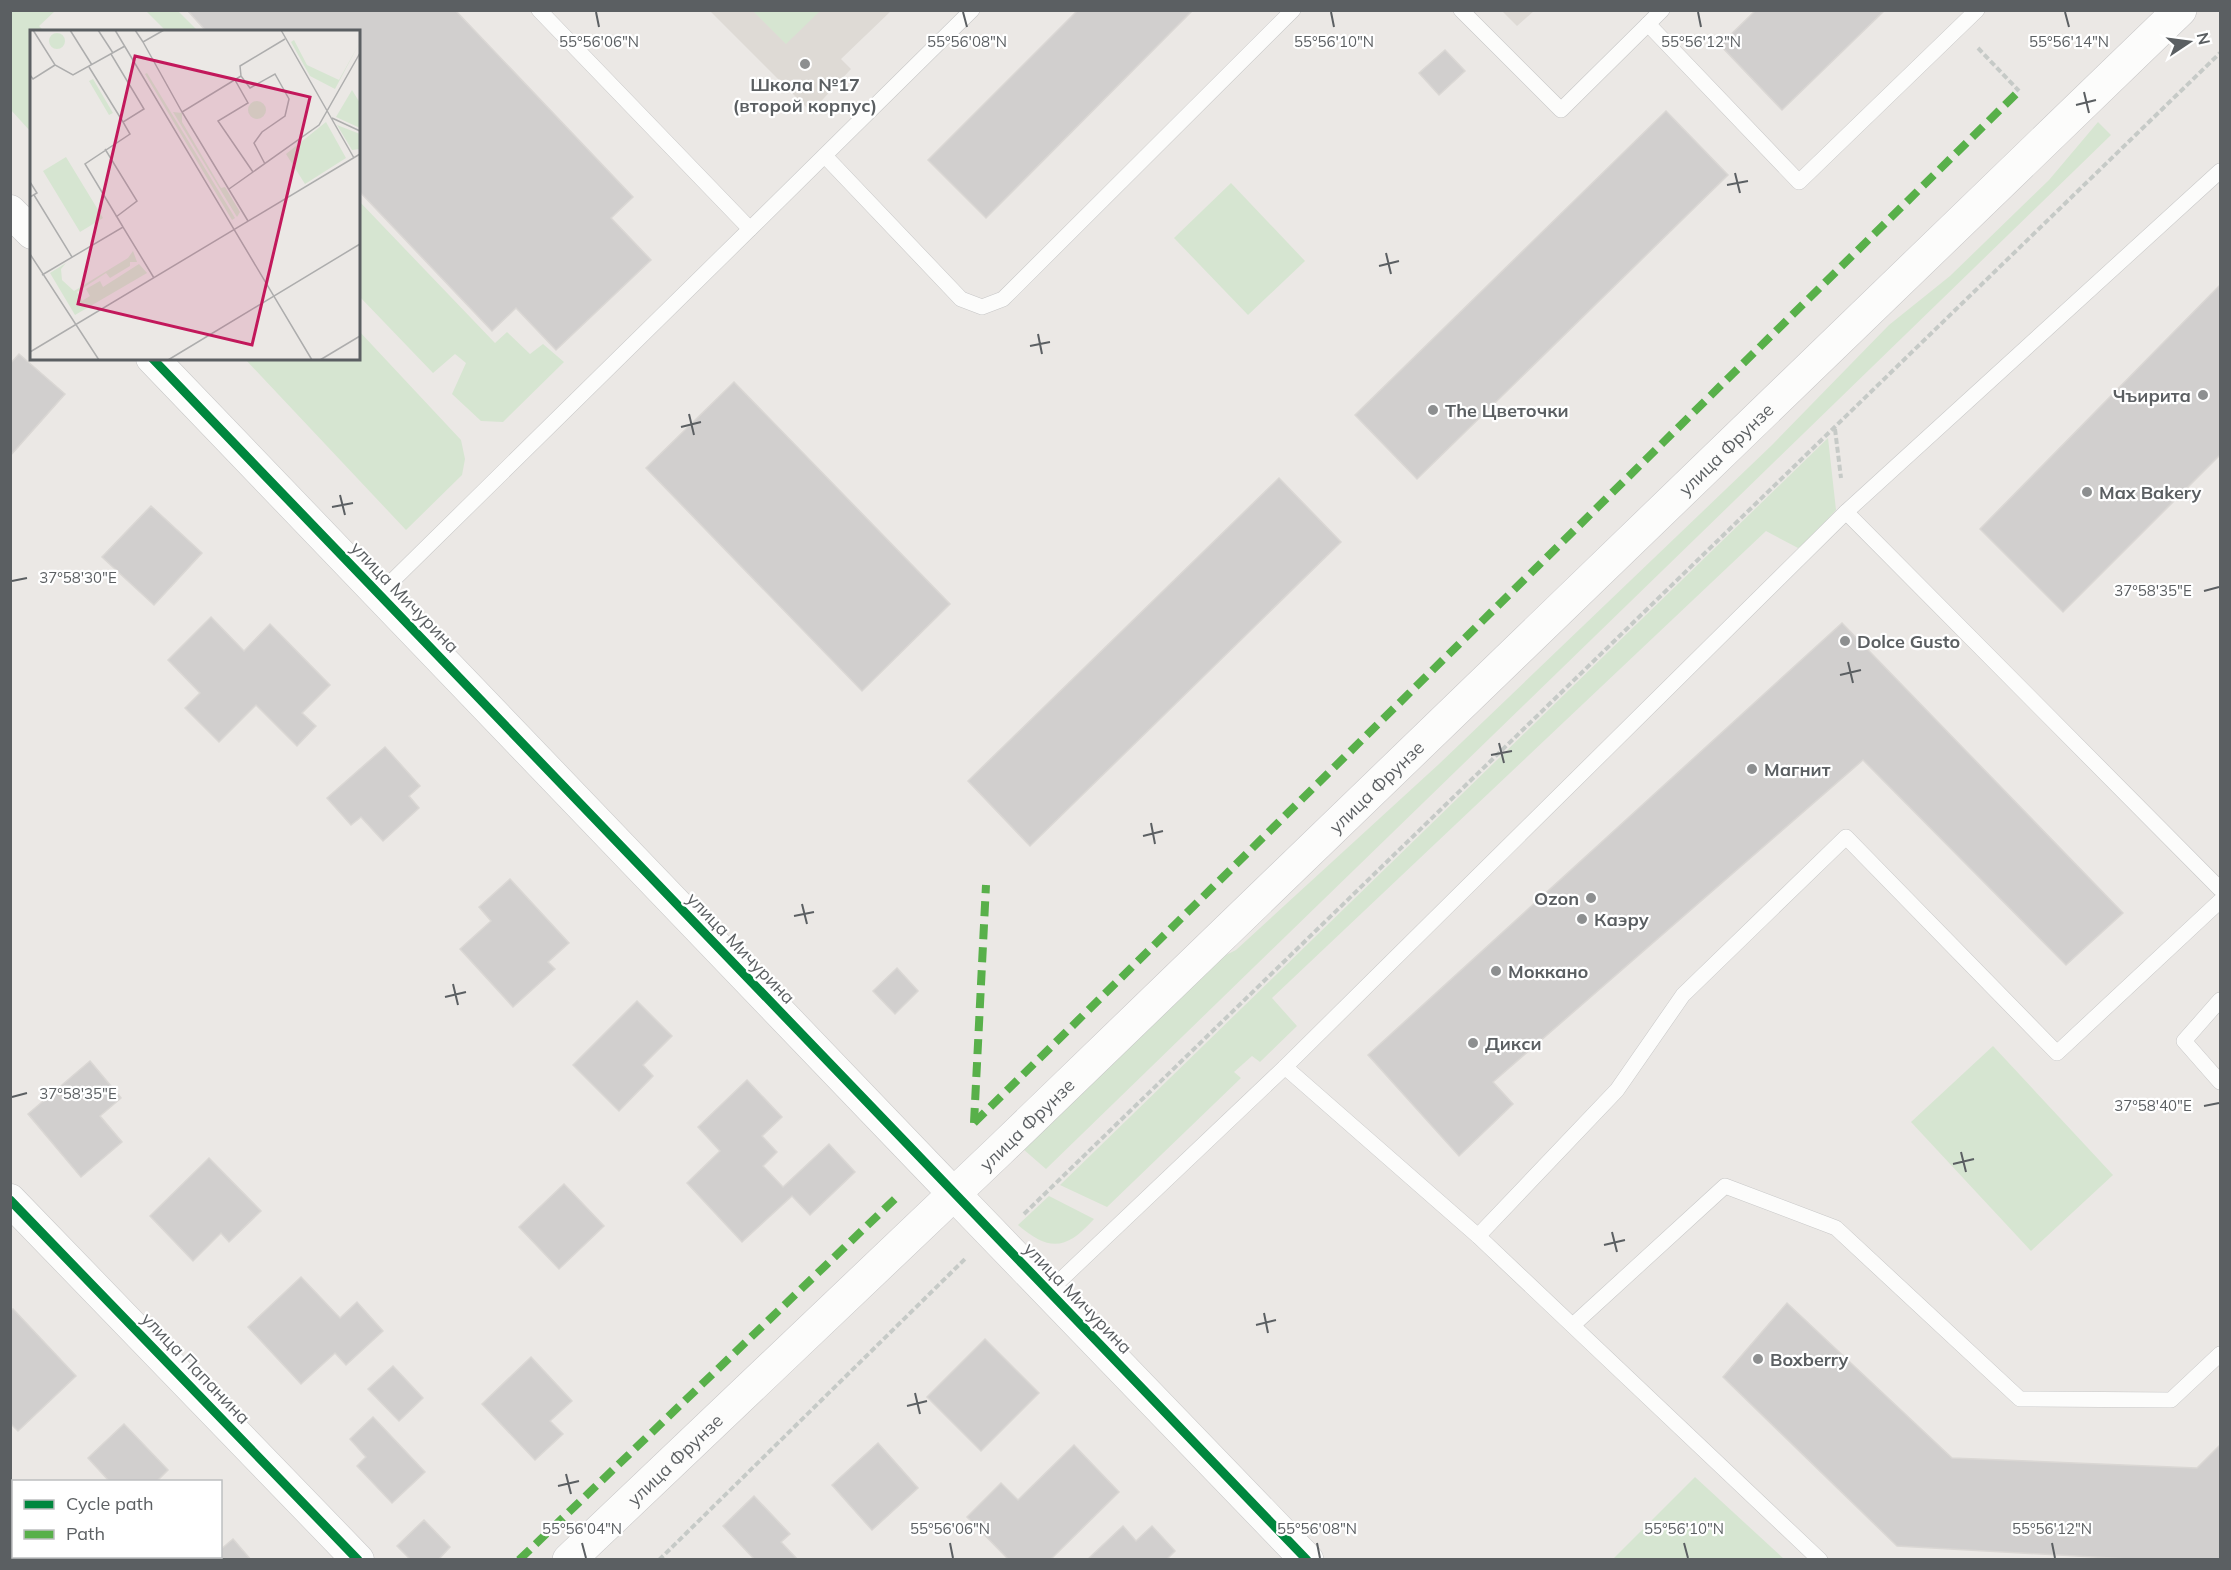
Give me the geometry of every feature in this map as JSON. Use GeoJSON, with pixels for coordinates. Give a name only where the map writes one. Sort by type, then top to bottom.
{"type":"FeatureCollection","features":[{"type":"Feature","properties":{"kind":"main road","name":"улица Фрунзе"},"geometry":{"type":"LineString","coordinates":[[569,1560],[954,1194],[2180,10]]}},
{"type":"Feature","properties":{"kind":"main road","name":"улица Мичурина"},"geometry":{"type":"LineString","coordinates":[[954,1194],[1307,1560]]}},
{"type":"Feature","properties":{"kind":"street"},"geometry":{"type":"LineString","coordinates":[[10,211],[30,231]]}},
{"type":"Feature","properties":{"kind":"street","name":"улица Мичурина"},"geometry":{"type":"LineString","coordinates":[[154,360],[954,1194]]}},
{"type":"Feature","properties":{"kind":"street","name":"улица Папанина"},"geometry":{"type":"LineString","coordinates":[[10,1200],[358,1560]]}},
{"type":"Feature","properties":{"kind":"lane"},"geometry":{"type":"LineString","coordinates":[[539,10],[750,229]]}},
{"type":"Feature","properties":{"kind":"lane"},"geometry":{"type":"LineString","coordinates":[[379,594],[972,10]]}},
{"type":"Feature","properties":{"kind":"lane"},"geometry":{"type":"LineString","coordinates":[[825,156],[961,299],[982,307],[1003,299],[1293,10]]}},
{"type":"Feature","properties":{"kind":"lane"},"geometry":{"type":"LineString","coordinates":[[1461,10],[1561,110],[1662,10]]}},
{"type":"Feature","properties":{"kind":"lane"},"geometry":{"type":"LineString","coordinates":[[1648,24],[1799,182],[1977,10]]}},
{"type":"Feature","properties":{"kind":"lane"},"geometry":{"type":"LineString","coordinates":[[1049,1291],[1285,1067],[1845,512],[2220,171]]}},
{"type":"Feature","properties":{"kind":"lane"},"geometry":{"type":"LineString","coordinates":[[1845,512],[2220,889]]}},
{"type":"Feature","properties":{"kind":"lane"},"geometry":{"type":"LineString","coordinates":[[1478,1236],[1617,1090],[1683,995],[1846,837],[2058,1053],[2220,901]]}},
{"type":"Feature","properties":{"kind":"lane"},"geometry":{"type":"LineString","coordinates":[[2220,1000],[2184,1041],[2220,1082]]}},
{"type":"Feature","properties":{"kind":"lane"},"geometry":{"type":"LineString","coordinates":[[1285,1067],[1478,1236],[1820,1560]]}},
{"type":"Feature","properties":{"kind":"lane"},"geometry":{"type":"LineString","coordinates":[[1573,1325],[1725,1186],[1836,1228],[2020,1399],[2171,1400],[2220,1354]]}},
{"type":"Feature","properties":{"kind":"path"},"geometry":{"type":"LineString","coordinates":[[1959,28],[2019,91]]}},
{"type":"Feature","properties":{"kind":"path"},"geometry":{"type":"LineString","coordinates":[[659,1560],[979,1246],[996,1239],[1055,1186],[2220,53]]}},
{"type":"Feature","properties":{"kind":"path"},"geometry":{"type":"LineString","coordinates":[[1835,428],[1845,512]]}},
{"type":"Feature","properties":{"kind":"shaded area","name":"Школа №17 (второй корпус)"},"geometry":{"type":"Polygon","coordinates":[[[710,11],[891,11],[841,59],[851,69],[811,112],[710,11]]]}},
{"type":"Feature","properties":{"kind":"shaded area"},"geometry":{"type":"Polygon","coordinates":[[[1502,11],[1534,11],[1517,26],[1502,11]]]}},
{"type":"Feature","properties":{"kind":"green space"},"geometry":{"type":"Polygon","coordinates":[[[11,10],[55,11],[39,26],[43,30],[30,30],[30,131],[11,110],[11,10]]]}},
{"type":"Feature","properties":{"kind":"green space"},"geometry":{"type":"Polygon","coordinates":[[[146,11],[178,11],[197,30],[165,30],[146,11]]]}},
{"type":"Feature","properties":{"kind":"green space"},"geometry":{"type":"Polygon","coordinates":[[[753,11],[820,11],[786,44],[753,11]]]}},
{"type":"Feature","properties":{"kind":"green space"},"geometry":{"type":"Polygon","coordinates":[[[2098,122],[2111,135],[1046,1169],[1023,1149],[1220,958],[1236,950],[1439,764],[1772,445],[1889,325],[1950,276],[2049,180],[2098,122]]]}},
{"type":"Feature","properties":{"kind":"green space"},"geometry":{"type":"Polygon","coordinates":[[[1231,183],[1305,261],[1248,315],[1174,238],[1231,183]]]}},
{"type":"Feature","properties":{"kind":"green space"},"geometry":{"type":"Polygon","coordinates":[[[360,202],[495,343],[507,332],[530,354],[543,344],[564,362],[503,422],[481,421],[452,394],[466,363],[455,354],[433,373],[360,297],[360,202]]]}},
{"type":"Feature","properties":{"kind":"green space"},"geometry":{"type":"Polygon","coordinates":[[[360,332],[461,440],[465,459],[462,475],[406,530],[246,360],[360,360],[360,332]]]}},
{"type":"Feature","properties":{"kind":"green space"},"geometry":{"type":"Polygon","coordinates":[[[1828,438],[1836,510],[1807,542],[1798,548],[1766,531],[1272,998],[1297,1026],[1260,1062],[1252,1056],[1234,1072],[1241,1078],[1107,1207],[1060,1185],[1828,438]]]}},
{"type":"Feature","properties":{"kind":"green space"},"geometry":{"type":"Polygon","coordinates":[[[1993,1046],[2113,1175],[2031,1251],[1911,1122],[1993,1046]]]}},
{"type":"Feature","properties":{"kind":"green space"},"geometry":{"type":"Polygon","coordinates":[[[1049,1196],[1094,1219],[1075,1237],[1066,1242],[1058,1244],[1039,1240],[1018,1225],[1049,1196]]]}},
{"type":"Feature","properties":{"kind":"green space"},"geometry":{"type":"Polygon","coordinates":[[[1695,1477],[1784,1559],[1613,1559],[1695,1477]]]}},
{"type":"Feature","properties":{"kind":"building"},"geometry":{"type":"Polygon","coordinates":[[[187,10],[455,10],[633,197],[611,218],[651,260],[556,350],[516,308],[492,331],[360,192],[360,30],[205,30],[187,10]]]}},
{"type":"Feature","properties":{"kind":"building"},"geometry":{"type":"Polygon","coordinates":[[[1078,10],[1193,10],[986,218],[928,160],[1078,10]]]}},
{"type":"Feature","properties":{"kind":"building"},"geometry":{"type":"Polygon","coordinates":[[[1756,10],[1885,10],[1782,110],[1720,45],[1756,10]]]}},
{"type":"Feature","properties":{"kind":"building"},"geometry":{"type":"Polygon","coordinates":[[[1445,50],[1465,71],[1439,95],[1419,73],[1445,50]]]}},
{"type":"Feature","properties":{"kind":"building"},"geometry":{"type":"Polygon","coordinates":[[[1666,111],[1728,175],[1417,479],[1355,415],[1666,111]]]}},
{"type":"Feature","properties":{"kind":"building"},"geometry":{"type":"Polygon","coordinates":[[[2220,285],[2220,455],[2063,612],[1980,529],[2220,285]]]}},
{"type":"Feature","properties":{"kind":"building"},"geometry":{"type":"Polygon","coordinates":[[[19,354],[65,394],[10,456],[10,364],[19,354]]]}},
{"type":"Feature","properties":{"kind":"building"},"geometry":{"type":"Polygon","coordinates":[[[734,382],[950,604],[862,691],[646,468],[734,382]]]}},
{"type":"Feature","properties":{"kind":"building"},"geometry":{"type":"Polygon","coordinates":[[[1279,478],[1341,542],[1030,846],[968,781],[1279,478]]]}},
{"type":"Feature","properties":{"kind":"building"},"geometry":{"type":"Polygon","coordinates":[[[151,506],[202,553],[154,605],[102,557],[151,506]]]}},
{"type":"Feature","properties":{"kind":"building"},"geometry":{"type":"Polygon","coordinates":[[[211,617],[244,651],[270,624],[330,685],[302,713],[316,726],[297,746],[256,705],[219,742],[185,708],[200,693],[168,660],[211,617]]]}},
{"type":"Feature","properties":{"kind":"building"},"geometry":{"type":"Polygon","coordinates":[[[1842,623],[2123,913],[2066,965],[1863,760],[1493,1082],[1513,1104],[1459,1156],[1368,1055],[1842,623]]]}},
{"type":"Feature","properties":{"kind":"building"},"geometry":{"type":"Polygon","coordinates":[[[385,747],[420,786],[409,796],[419,808],[383,841],[361,817],[351,825],[327,798],[385,747]]]}},
{"type":"Feature","properties":{"kind":"building"},"geometry":{"type":"Polygon","coordinates":[[[510,879],[569,943],[548,962],[555,969],[513,1007],[460,949],[491,921],[479,907],[510,879]]]}},
{"type":"Feature","properties":{"kind":"building"},"geometry":{"type":"Polygon","coordinates":[[[897,968],[918,991],[895,1014],[873,991],[897,968]]]}},
{"type":"Feature","properties":{"kind":"building"},"geometry":{"type":"Polygon","coordinates":[[[637,1001],[672,1036],[643,1065],[653,1076],[619,1111],[573,1065],[637,1001]]]}},
{"type":"Feature","properties":{"kind":"building"},"geometry":{"type":"Polygon","coordinates":[[[90,1061],[121,1098],[100,1116],[122,1142],[81,1177],[28,1114],[90,1061]]]}},
{"type":"Feature","properties":{"kind":"building"},"geometry":{"type":"Polygon","coordinates":[[[747,1080],[782,1117],[762,1136],[777,1152],[763,1166],[783,1187],[829,1144],[855,1172],[810,1215],[792,1196],[742,1242],[687,1183],[720,1151],[698,1127],[747,1080]]]}},
{"type":"Feature","properties":{"kind":"building"},"geometry":{"type":"Polygon","coordinates":[[[209,1158],[261,1211],[229,1242],[221,1233],[193,1261],[150,1216],[209,1158]]]}},
{"type":"Feature","properties":{"kind":"building"},"geometry":{"type":"Polygon","coordinates":[[[564,1184],[604,1226],[559,1269],[519,1227],[564,1184]]]}},
{"type":"Feature","properties":{"kind":"building"},"geometry":{"type":"Polygon","coordinates":[[[301,1277],[340,1318],[357,1302],[383,1331],[346,1365],[335,1353],[301,1384],[248,1327],[301,1277]]]}},
{"type":"Feature","properties":{"kind":"building"},"geometry":{"type":"Polygon","coordinates":[[[1787,1303],[1952,1458],[2197,1468],[2220,1445],[2220,1560],[2147,1560],[1897,1546],[1723,1377],[1787,1303]]]}},
{"type":"Feature","properties":{"kind":"building"},"geometry":{"type":"Polygon","coordinates":[[[13,1309],[76,1376],[18,1431],[10,1423],[10,1311],[13,1309]]]}},
{"type":"Feature","properties":{"kind":"building"},"geometry":{"type":"Polygon","coordinates":[[[985,1339],[1039,1393],[981,1451],[927,1397],[985,1339]]]}},
{"type":"Feature","properties":{"kind":"building"},"geometry":{"type":"Polygon","coordinates":[[[531,1357],[572,1401],[550,1421],[563,1434],[535,1460],[482,1404],[531,1357]]]}},
{"type":"Feature","properties":{"kind":"building"},"geometry":{"type":"Polygon","coordinates":[[[393,1366],[423,1398],[399,1421],[368,1389],[393,1366]]]}},
{"type":"Feature","properties":{"kind":"building"},"geometry":{"type":"Polygon","coordinates":[[[373,1417],[425,1472],[392,1503],[357,1466],[366,1457],[350,1439],[373,1417]]]}},
{"type":"Feature","properties":{"kind":"building"},"geometry":{"type":"Polygon","coordinates":[[[124,1424],[168,1470],[158,1480],[108,1480],[88,1458],[124,1424]]]}},
{"type":"Feature","properties":{"kind":"building"},"geometry":{"type":"Polygon","coordinates":[[[878,1443],[918,1488],[872,1530],[832,1485],[878,1443]]]}},
{"type":"Feature","properties":{"kind":"building"},"geometry":{"type":"Polygon","coordinates":[[[1074,1445],[1119,1492],[1050,1560],[1009,1560],[967,1517],[1001,1483],[1018,1500],[1074,1445]]]}},
{"type":"Feature","properties":{"kind":"building"},"geometry":{"type":"Polygon","coordinates":[[[754,1496],[790,1534],[781,1542],[798,1560],[755,1560],[723,1526],[754,1496]]]}},
{"type":"Feature","properties":{"kind":"building"},"geometry":{"type":"Polygon","coordinates":[[[424,1520],[450,1547],[438,1560],[411,1560],[397,1546],[424,1520]]]}},
{"type":"Feature","properties":{"kind":"building"},"geometry":{"type":"Polygon","coordinates":[[[1123,1526],[1136,1541],[1152,1526],[1175,1551],[1166,1560],[1087,1560],[1123,1526]]]}},
{"type":"Feature","properties":{"kind":"building"},"geometry":{"type":"Polygon","coordinates":[[[233,1539],[251,1560],[209,1560],[222,1558],[222,1548],[233,1539]]]}},
{"type":"Feature","properties":{"kind":"marked path"},"geometry":{"type":"LineString","coordinates":[[974,1123],[2019,91]]}},
{"type":"Feature","properties":{"kind":"marked path"},"geometry":{"type":"LineString","coordinates":[[974,1123],[986,885]]}},
{"type":"Feature","properties":{"kind":"marked path"},"geometry":{"type":"LineString","coordinates":[[519,1560],[899,1195]]}},
{"type":"Feature","properties":{"kind":"cycle path"},"geometry":{"type":"LineString","coordinates":[[154,360],[1307,1560]]}},
{"type":"Feature","properties":{"kind":"cycle path"},"geometry":{"type":"LineString","coordinates":[[10,1200],[358,1560]]}},
{"type":"Feature","properties":{"kind":"place","name":"Школа №17 (второй корпус)"},"geometry":{"type":"Point","coordinates":[805,64]}},
{"type":"Feature","properties":{"kind":"place","name":"Чъирита"},"geometry":{"type":"Point","coordinates":[2203,395]}},
{"type":"Feature","properties":{"kind":"place","name":"The Цветочки"},"geometry":{"type":"Point","coordinates":[1433,410]}},
{"type":"Feature","properties":{"kind":"place","name":"Max Bakery"},"geometry":{"type":"Point","coordinates":[2087,492]}},
{"type":"Feature","properties":{"kind":"place","name":"Dolce Gusto"},"geometry":{"type":"Point","coordinates":[1845,641]}},
{"type":"Feature","properties":{"kind":"place","name":"Магнит"},"geometry":{"type":"Point","coordinates":[1752,769]}},
{"type":"Feature","properties":{"kind":"place","name":"Ozon"},"geometry":{"type":"Point","coordinates":[1591,898]}},
{"type":"Feature","properties":{"kind":"place","name":"Каэру"},"geometry":{"type":"Point","coordinates":[1582,919]}},
{"type":"Feature","properties":{"kind":"place","name":"Моккано"},"geometry":{"type":"Point","coordinates":[1496,971]}},
{"type":"Feature","properties":{"kind":"place","name":"Дикси"},"geometry":{"type":"Point","coordinates":[1473,1043]}},
{"type":"Feature","properties":{"kind":"place","name":"Boxberry"},"geometry":{"type":"Point","coordinates":[1758,1359]}}]}
